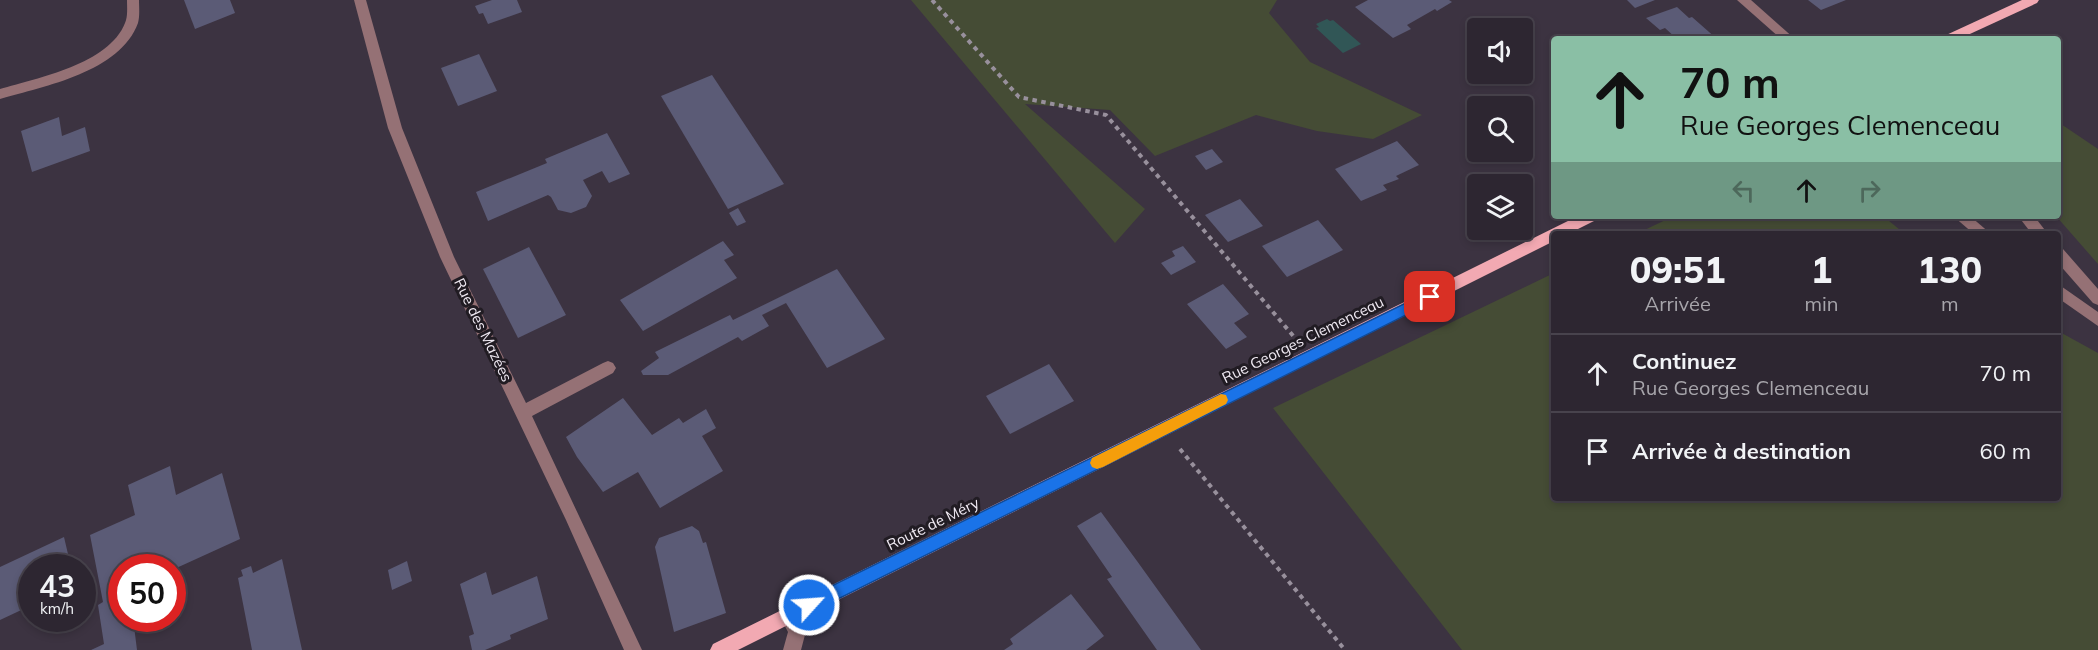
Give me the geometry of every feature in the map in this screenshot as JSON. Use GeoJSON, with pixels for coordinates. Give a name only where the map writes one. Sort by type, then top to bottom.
{"type":"FeatureCollection","features":[{"type":"Feature","properties":{"kind":"main road"},"geometry":{"type":"LineString","coordinates":[[1955,36],[2033,0]]}},
{"type":"Feature","properties":{"kind":"main road","name":"Rue Georges Clemenceau"},"geometry":{"type":"LineString","coordinates":[[1560,231],[1585,219]]}},
{"type":"Feature","properties":{"kind":"main road","name":"Rue Georges Clemenceau"},"geometry":{"type":"LineString","coordinates":[[1164,430],[1551,236]]}},
{"type":"Feature","properties":{"kind":"main road","name":"Route de Méry"},"geometry":{"type":"LineString","coordinates":[[719,650],[1164,430]]}},
{"type":"Feature","properties":{"kind":"street"},"geometry":{"type":"LineString","coordinates":[[0,94],[84,67],[108,54],[123,40],[130,26],[135,7],[133,0]]}},
{"type":"Feature","properties":{"kind":"street","name":"Rue des Mazées"},"geometry":{"type":"LineString","coordinates":[[360,0],[395,128],[447,257],[633,650]]}},
{"type":"Feature","properties":{"kind":"street"},"geometry":{"type":"LineString","coordinates":[[1743,0],[1785,36]]}},
{"type":"Feature","properties":{"kind":"street"},"geometry":{"type":"LineString","coordinates":[[1964,219],[1980,231]]}},
{"type":"Feature","properties":{"kind":"street"},"geometry":{"type":"LineString","coordinates":[[2028,219],[2038,231]]}},
{"type":"Feature","properties":{"kind":"street"},"geometry":{"type":"LineString","coordinates":[[2061,257],[2098,299]]}},
{"type":"Feature","properties":{"kind":"street"},"geometry":{"type":"LineString","coordinates":[[2061,292],[2098,320]]}},
{"type":"Feature","properties":{"kind":"street"},"geometry":{"type":"LineString","coordinates":[[522,413],[608,368]]}},
{"type":"Feature","properties":{"kind":"street"},"geometry":{"type":"LineString","coordinates":[[788,615],[797,631],[792,650]]}},
{"type":"Feature","properties":{"kind":"path"},"geometry":{"type":"LineString","coordinates":[[932,0],[1019,97],[1106,115],[1311,357]]}},
{"type":"Feature","properties":{"kind":"path"},"geometry":{"type":"LineString","coordinates":[[1164,430],[1345,650]]}},
{"type":"Feature","properties":{"kind":"shaded area"},"geometry":{"type":"Polygon","coordinates":[[[911,0],[1277,0],[1269,13],[1310,62],[1422,115],[1373,139],[1317,131],[1256,115],[1155,156],[1110,110],[1025,104],[1145,209],[1115,243],[911,0]]]}},
{"type":"Feature","properties":{"kind":"shaded area"},"geometry":{"type":"Polygon","coordinates":[[[1327,19],[1333,20],[1361,44],[1343,53],[1316,28],[1319,27],[1316,24],[1327,19]]]}},
{"type":"Feature","properties":{"kind":"shaded area"},"geometry":{"type":"Polygon","coordinates":[[[2061,124],[2098,149],[2098,264],[2059,219],[2061,219],[2061,124]]]}},
{"type":"Feature","properties":{"kind":"shaded area"},"geometry":{"type":"Polygon","coordinates":[[[1668,219],[1887,219],[1901,231],[1642,231],[1668,219]]]}},
{"type":"Feature","properties":{"kind":"shaded area"},"geometry":{"type":"Polygon","coordinates":[[[1551,274],[1551,501],[2061,501],[2061,333],[2098,353],[2098,650],[1462,650],[1273,408],[1551,274]]]}},
{"type":"Feature","properties":{"kind":"building"},"geometry":{"type":"Polygon","coordinates":[[[184,0],[230,0],[235,13],[195,29],[184,0]]]}},
{"type":"Feature","properties":{"kind":"building"},"geometry":{"type":"Polygon","coordinates":[[[492,0],[517,0],[522,12],[488,24],[483,13],[479,14],[475,6],[492,0]]]}},
{"type":"Feature","properties":{"kind":"building"},"geometry":{"type":"Polygon","coordinates":[[[1368,0],[1449,0],[1452,2],[1407,25],[1411,29],[1393,38],[1355,7],[1368,0]]]}},
{"type":"Feature","properties":{"kind":"building"},"geometry":{"type":"Polygon","coordinates":[[[1627,0],[1655,0],[1635,8],[1627,0]]]}},
{"type":"Feature","properties":{"kind":"building"},"geometry":{"type":"Polygon","coordinates":[[[1808,0],[1846,0],[1821,10],[1808,0]]]}},
{"type":"Feature","properties":{"kind":"building"},"geometry":{"type":"Polygon","coordinates":[[[1677,7],[1714,36],[1674,36],[1665,28],[1660,30],[1646,18],[1677,7]]]}},
{"type":"Feature","properties":{"kind":"building"},"geometry":{"type":"Polygon","coordinates":[[[479,54],[497,91],[458,106],[441,68],[479,54]]]}},
{"type":"Feature","properties":{"kind":"building"},"geometry":{"type":"Polygon","coordinates":[[[712,75],[784,184],[728,209],[661,96],[712,75]]]}},
{"type":"Feature","properties":{"kind":"building"},"geometry":{"type":"Polygon","coordinates":[[[59,117],[62,136],[85,127],[90,151],[32,172],[21,131],[59,117]]]}},
{"type":"Feature","properties":{"kind":"building"},"geometry":{"type":"Polygon","coordinates":[[[607,133],[630,174],[609,183],[602,171],[583,180],[592,196],[586,207],[571,213],[558,210],[548,195],[488,221],[476,192],[547,163],[545,159],[607,133]]]}},
{"type":"Feature","properties":{"kind":"building"},"geometry":{"type":"Polygon","coordinates":[[[1397,141],[1419,165],[1396,176],[1399,179],[1383,185],[1387,190],[1361,201],[1335,169],[1397,141]]]}},
{"type":"Feature","properties":{"kind":"building"},"geometry":{"type":"Polygon","coordinates":[[[1212,149],[1223,162],[1206,170],[1195,156],[1212,149]]]}},
{"type":"Feature","properties":{"kind":"building"},"geometry":{"type":"Polygon","coordinates":[[[1240,199],[1263,226],[1228,242],[1205,215],[1240,199]]]}},
{"type":"Feature","properties":{"kind":"building"},"geometry":{"type":"Polygon","coordinates":[[[738,208],[746,222],[737,226],[729,213],[738,208]]]}},
{"type":"Feature","properties":{"kind":"building"},"geometry":{"type":"Polygon","coordinates":[[[1318,220],[1343,250],[1287,277],[1262,246],[1318,220]]]}},
{"type":"Feature","properties":{"kind":"building"},"geometry":{"type":"Polygon","coordinates":[[[723,241],[734,255],[724,260],[737,278],[643,331],[620,300],[723,241]]]}},
{"type":"Feature","properties":{"kind":"building"},"geometry":{"type":"Polygon","coordinates":[[[1183,246],[1196,262],[1171,275],[1161,263],[1175,256],[1172,251],[1183,246]]]}},
{"type":"Feature","properties":{"kind":"building"},"geometry":{"type":"Polygon","coordinates":[[[529,247],[566,315],[518,338],[483,269],[529,247]]]}},
{"type":"Feature","properties":{"kind":"building"},"geometry":{"type":"Polygon","coordinates":[[[837,269],[885,339],[827,368],[786,303],[762,315],[769,326],[742,341],[738,337],[668,375],[643,375],[641,371],[659,358],[655,352],[730,315],[733,320],[837,269]]]}},
{"type":"Feature","properties":{"kind":"building"},"geometry":{"type":"Polygon","coordinates":[[[1223,284],[1249,314],[1234,323],[1247,337],[1226,349],[1187,304],[1223,284]]]}},
{"type":"Feature","properties":{"kind":"building"},"geometry":{"type":"Polygon","coordinates":[[[1049,364],[1074,401],[1010,434],[986,396],[1049,364]]]}},
{"type":"Feature","properties":{"kind":"building"},"geometry":{"type":"Polygon","coordinates":[[[623,398],[652,435],[679,418],[683,423],[706,409],[716,428],[702,436],[723,471],[660,508],[638,472],[603,492],[577,457],[566,437],[623,398]]]}},
{"type":"Feature","properties":{"kind":"building"},"geometry":{"type":"Polygon","coordinates":[[[170,466],[176,495],[222,473],[240,539],[186,564],[186,554],[108,554],[108,632],[135,632],[137,650],[91,650],[104,644],[98,605],[103,602],[96,554],[94,554],[90,535],[135,515],[128,485],[170,466]]]}},
{"type":"Feature","properties":{"kind":"building"},"geometry":{"type":"Polygon","coordinates":[[[1101,512],[1201,650],[1157,650],[1107,579],[1112,577],[1077,526],[1101,512]]]}},
{"type":"Feature","properties":{"kind":"building"},"geometry":{"type":"Polygon","coordinates":[[[692,526],[699,531],[703,543],[706,542],[726,613],[674,632],[655,547],[659,538],[692,526]]]}},
{"type":"Feature","properties":{"kind":"building"},"geometry":{"type":"Polygon","coordinates":[[[64,537],[68,554],[28,554],[64,537]]]}},
{"type":"Feature","properties":{"kind":"building"},"geometry":{"type":"Polygon","coordinates":[[[18,559],[18,612],[0,620],[0,567],[18,559]]]}},
{"type":"Feature","properties":{"kind":"building"},"geometry":{"type":"Polygon","coordinates":[[[282,559],[302,650],[252,650],[238,578],[243,576],[241,570],[251,566],[253,573],[282,559]]]}},
{"type":"Feature","properties":{"kind":"building"},"geometry":{"type":"Polygon","coordinates":[[[407,561],[412,581],[392,590],[388,570],[407,561]]]}},
{"type":"Feature","properties":{"kind":"building"},"geometry":{"type":"Polygon","coordinates":[[[486,572],[492,595],[537,576],[548,619],[510,635],[511,639],[485,650],[472,650],[469,636],[474,634],[460,584],[486,572]]]}},
{"type":"Feature","properties":{"kind":"building"},"geometry":{"type":"Polygon","coordinates":[[[1071,594],[1104,636],[1086,650],[1004,650],[1013,644],[1010,639],[1071,594]]]}},
{"type":"Feature","properties":{"kind":"slow traffic"},"geometry":{"type":"LineString","coordinates":[[1097,463],[1221,400]]}},
{"type":"Feature","properties":{"kind":"route"},"geometry":{"type":"LineString","coordinates":[[809,605],[1430,297]]}}]}
